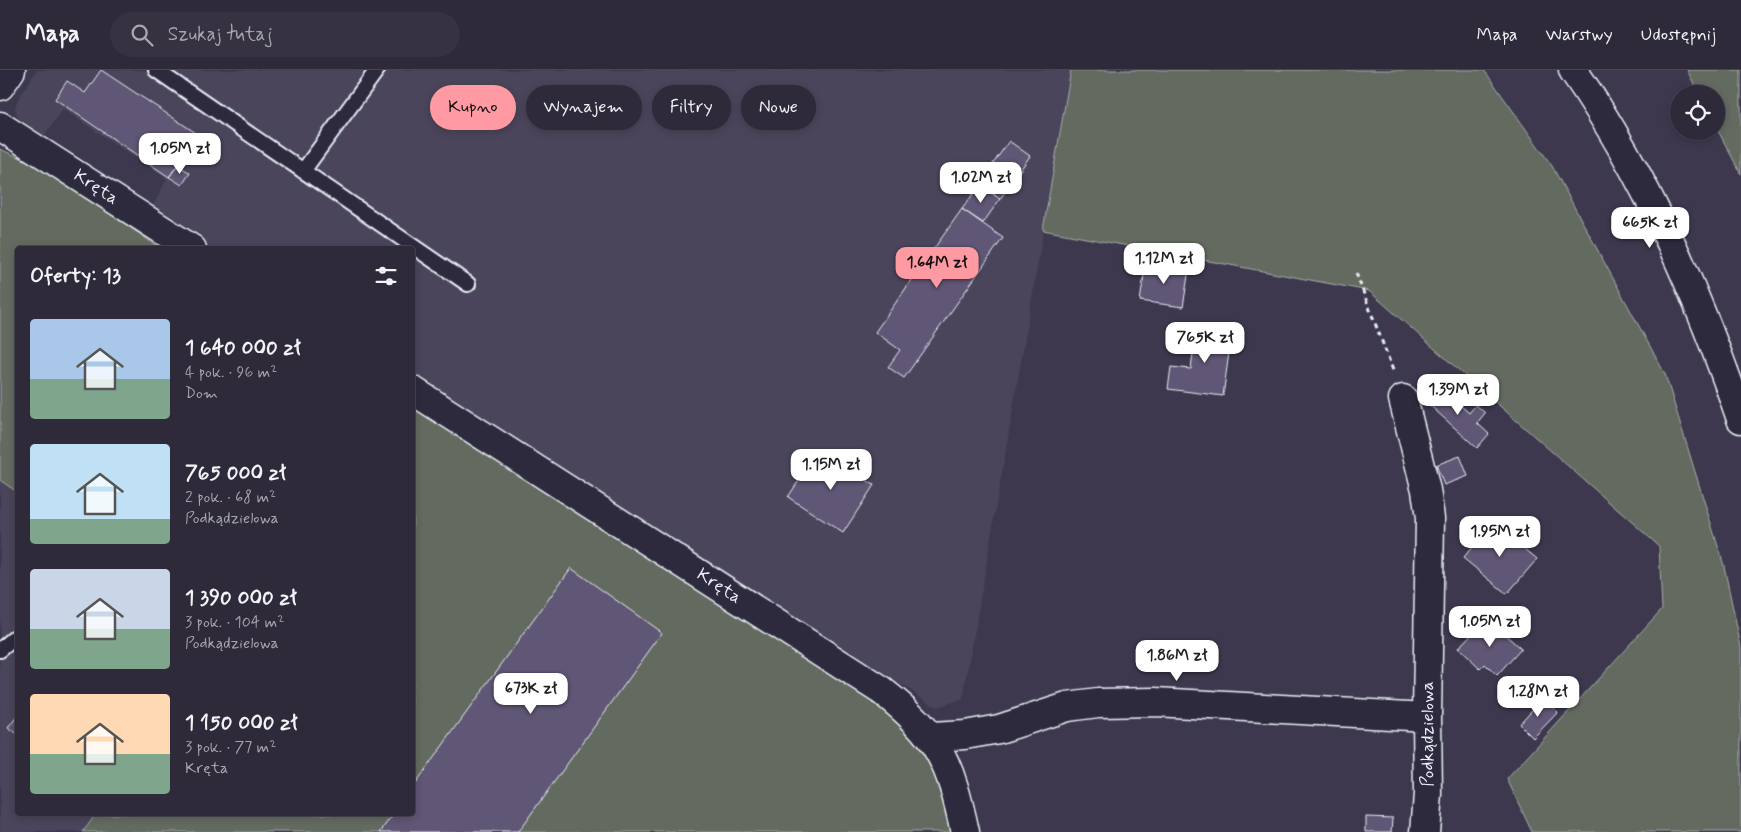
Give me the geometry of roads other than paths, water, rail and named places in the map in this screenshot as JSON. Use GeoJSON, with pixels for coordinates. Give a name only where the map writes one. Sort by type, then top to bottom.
{"type":"FeatureCollection","features":[{"type":"Feature","properties":{"kind":"street"},"geometry":{"type":"LineString","coordinates":[[0,86],[11,70]]}},
{"type":"Feature","properties":{"kind":"street"},"geometry":{"type":"LineString","coordinates":[[1573,70],[1638,178],[1664,228],[1688,280],[1741,420]]}},
{"type":"Feature","properties":{"kind":"street","name":"Kręta"},"geometry":{"type":"LineString","coordinates":[[0,126],[187,246]]}},
{"type":"Feature","properties":{"kind":"street","name":"Kręta"},"geometry":{"type":"LineString","coordinates":[[415,392],[882,691],[909,712],[931,736],[946,762],[956,790],[965,832]]}},
{"type":"Feature","properties":{"kind":"street","name":"Podkądzielowa"},"geometry":{"type":"LineString","coordinates":[[1403,399],[1426,490],[1430,518],[1427,718],[1428,794],[1425,832]]}},
{"type":"Feature","properties":{"kind":"street"},"geometry":{"type":"LineString","coordinates":[[931,736],[965,735],[999,729],[1068,708],[1098,703],[1155,702],[1427,718]]}},
{"type":"Feature","properties":{"kind":"lane"},"geometry":{"type":"LineString","coordinates":[[156,70],[413,246]]}},
{"type":"Feature","properties":{"kind":"lane"},"geometry":{"type":"LineString","coordinates":[[303,171],[377,70]]}},
{"type":"Feature","properties":{"kind":"lane"},"geometry":{"type":"LineString","coordinates":[[415,248],[468,284]]}},
{"type":"Feature","properties":{"kind":"lane"},"geometry":{"type":"LineString","coordinates":[[0,650],[15,638]]}}]}
